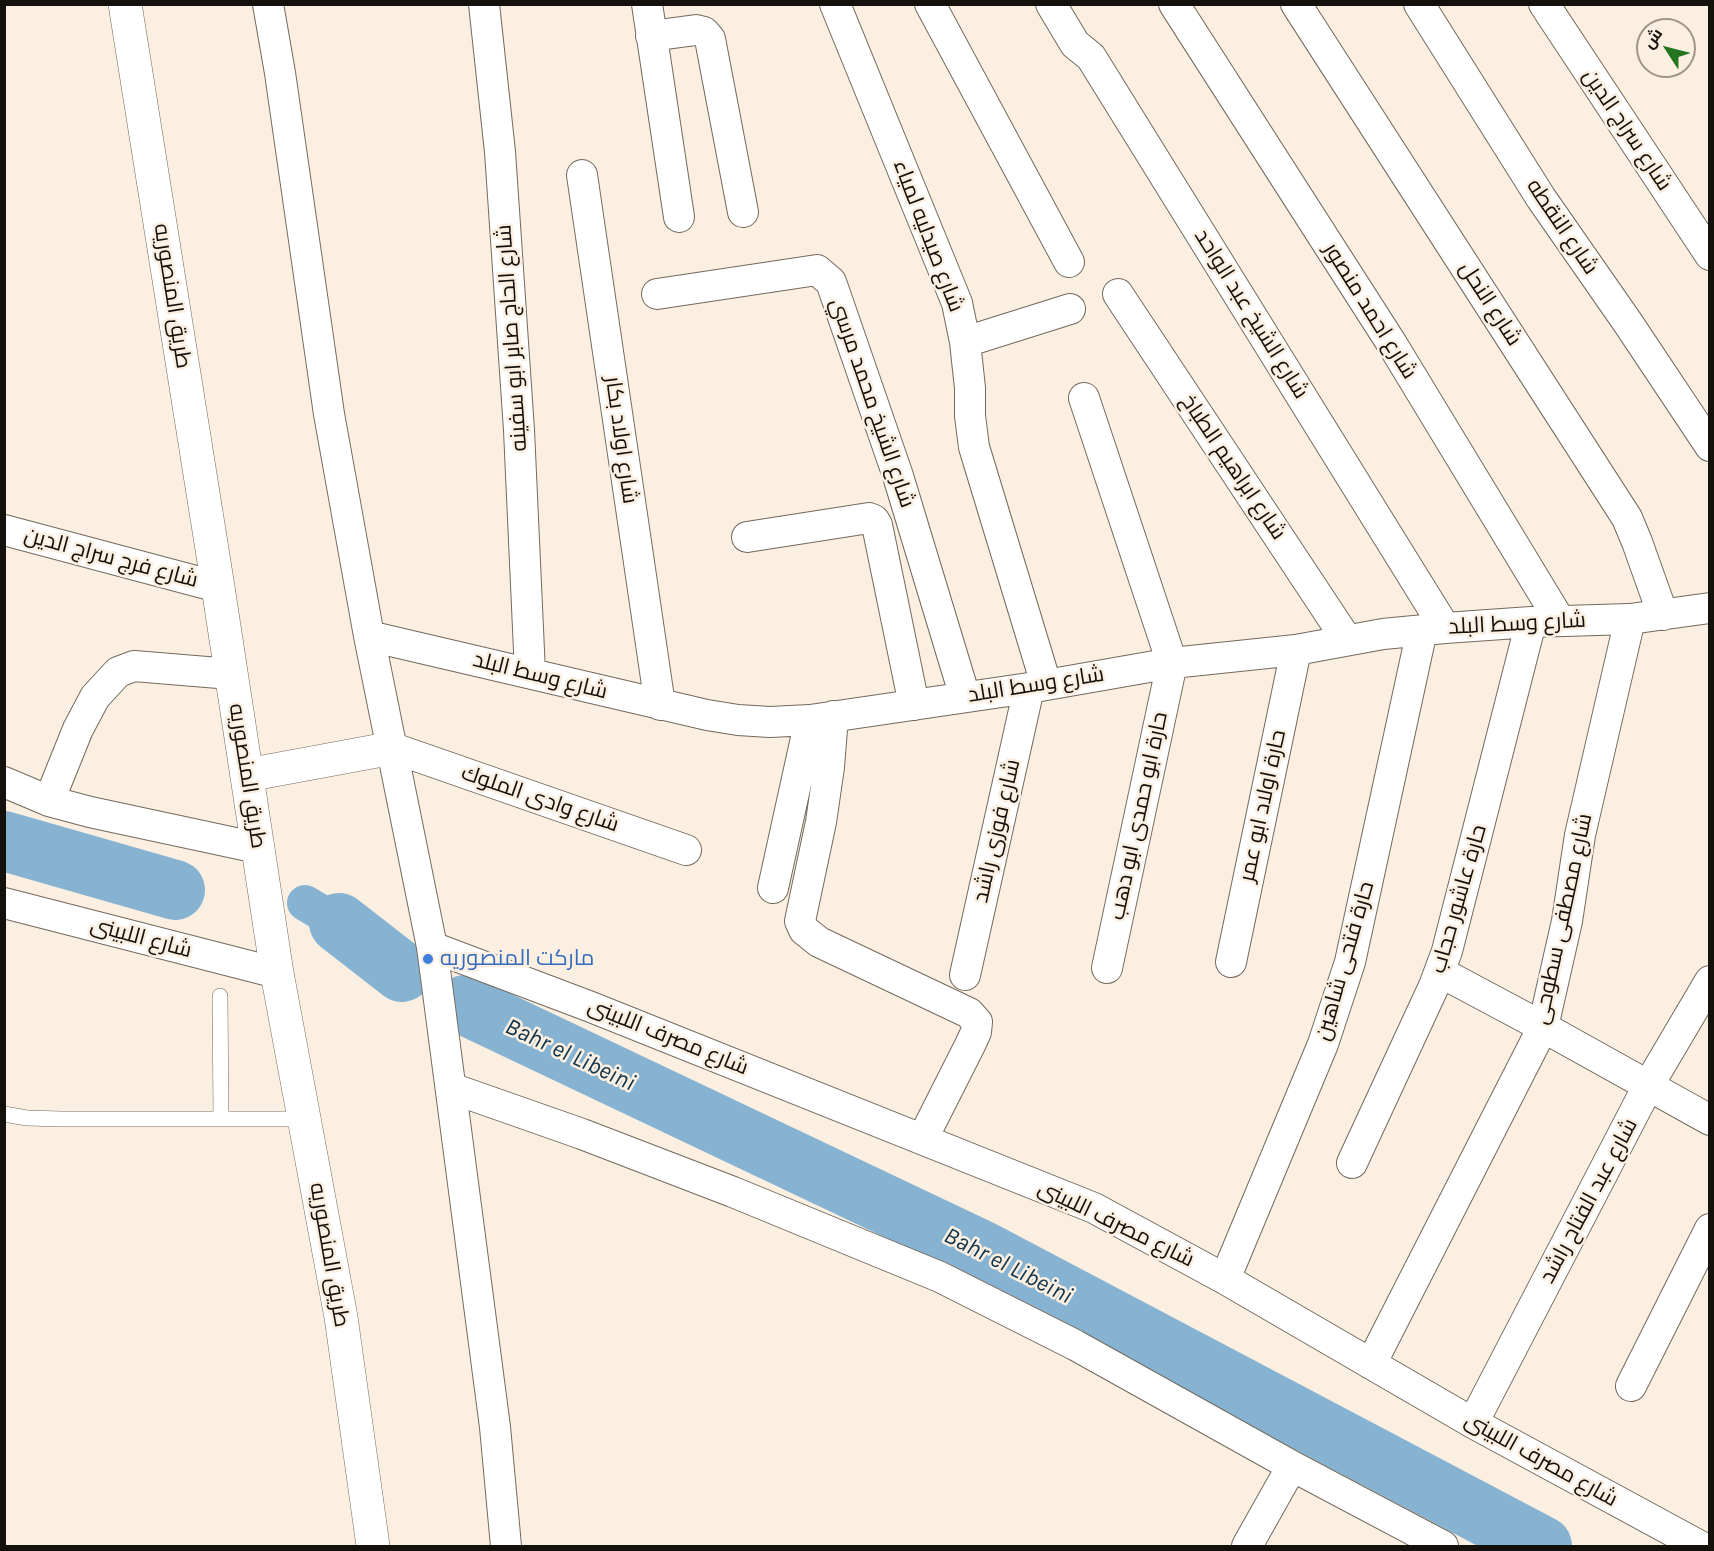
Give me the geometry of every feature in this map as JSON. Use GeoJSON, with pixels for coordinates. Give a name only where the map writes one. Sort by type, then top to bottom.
{"type":"FeatureCollection","features":[{"type":"Feature","properties":{"kind":"main road","name":"طريق المنصوريه"},"geometry":{"type":"LineString","coordinates":[[125,4],[277,973],[341,1317],[373,1546]]}},
{"type":"Feature","properties":{"kind":"main road"},"geometry":{"type":"LineString","coordinates":[[247,775],[393,748]]}},
{"type":"Feature","properties":{"kind":"street"},"geometry":{"type":"LineString","coordinates":[[268,4],[329,414],[369,636],[432,947],[495,1427],[506,1546]]}},
{"type":"Feature","properties":{"kind":"street","name":"شارع الحاج صابر ابو سفينه"},"geometry":{"type":"LineString","coordinates":[[484,4],[503,186],[519,430],[530,673]]}},
{"type":"Feature","properties":{"kind":"street"},"geometry":{"type":"LineString","coordinates":[[647,4],[678,217]]}},
{"type":"Feature","properties":{"kind":"street","name":"شارع صيدليه لمياء"},"geometry":{"type":"LineString","coordinates":[[835,4],[957,303],[965,342],[974,447],[1037,686]]}},
{"type":"Feature","properties":{"kind":"street"},"geometry":{"type":"LineString","coordinates":[[930,4],[1069,262]]}},
{"type":"Feature","properties":{"kind":"street","name":"شارع الشيخ عبد الواحد"},"geometry":{"type":"LineString","coordinates":[[1052,4],[1075,44],[1091,57],[1098,67],[1434,629]]}},
{"type":"Feature","properties":{"kind":"street","name":"شارع احمد منصور"},"geometry":{"type":"LineString","coordinates":[[1174,4],[1386,334],[1560,621]]}},
{"type":"Feature","properties":{"kind":"street","name":"شارع النحل"},"geometry":{"type":"LineString","coordinates":[[1296,4],[1626,518],[1663,615]]}},
{"type":"Feature","properties":{"kind":"street","name":"شارع النقطه"},"geometry":{"type":"LineString","coordinates":[[1419,4],[1541,198],[1710,446]]}},
{"type":"Feature","properties":{"kind":"street","name":"شارع سراج الدين"},"geometry":{"type":"LineString","coordinates":[[1544,4],[1710,255]]}},
{"type":"Feature","properties":{"kind":"street"},"geometry":{"type":"LineString","coordinates":[[651,36],[696,30],[704,32],[710,39],[743,212]]}},
{"type":"Feature","properties":{"kind":"street","name":"شارع اولاد بكار"},"geometry":{"type":"LineString","coordinates":[[582,175],[660,705]]}},
{"type":"Feature","properties":{"kind":"street","name":"شارع الشيخ محمد مرسي"},"geometry":{"type":"LineString","coordinates":[[657,294],[817,270],[831,282],[898,476],[965,697]]}},
{"type":"Feature","properties":{"kind":"street","name":"شارع ابراهيم الطباخ"},"geometry":{"type":"LineString","coordinates":[[1118,294],[1347,640]]}},
{"type":"Feature","properties":{"kind":"street"},"geometry":{"type":"LineString","coordinates":[[965,342],[1070,309]]}},
{"type":"Feature","properties":{"kind":"street"},"geometry":{"type":"LineString","coordinates":[[1084,398],[1172,663]]}},
{"type":"Feature","properties":{"kind":"street"},"geometry":{"type":"LineString","coordinates":[[747,537],[869,518],[874,520],[877,525],[914,705]]}},
{"type":"Feature","properties":{"kind":"street","name":"شارع فرج سراج الدين"},"geometry":{"type":"LineString","coordinates":[[4,530],[218,587]]}},
{"type":"Feature","properties":{"kind":"street","name":"شارع وسط البلد"},"geometry":{"type":"LineString","coordinates":[[369,636],[660,705],[738,720],[770,722],[821,718],[914,705],[1172,663],[1296,650],[1347,640],[1434,629],[1531,622],[1630,619],[1710,608]]}},
{"type":"Feature","properties":{"kind":"street","name":"شارع مصطفى سطوحى"},"geometry":{"type":"LineString","coordinates":[[1371,1364],[1543,1027],[1567,921],[1580,835],[1630,619]]}},
{"type":"Feature","properties":{"kind":"street","name":"حارة عاشور حجاب"},"geometry":{"type":"LineString","coordinates":[[1352,1163],[1440,972],[1454,929],[1531,622]]}},
{"type":"Feature","properties":{"kind":"street","name":"حارة فتحى شاهين"},"geometry":{"type":"LineString","coordinates":[[1225,1279],[1323,1044],[1350,962],[1434,629]]}},
{"type":"Feature","properties":{"kind":"street","name":"حارة اولاد ابو عمر"},"geometry":{"type":"LineString","coordinates":[[1231,962],[1296,650]]}},
{"type":"Feature","properties":{"kind":"street","name":"حارة ابو حمدى ابو دهب"},"geometry":{"type":"LineString","coordinates":[[1107,968],[1172,663]]}},
{"type":"Feature","properties":{"kind":"street"},"geometry":{"type":"LineString","coordinates":[[49,801],[78,729],[95,697],[118,672],[134,666],[231,674]]}},
{"type":"Feature","properties":{"kind":"street","name":"شارع فوزى راشد"},"geometry":{"type":"LineString","coordinates":[[965,975],[1037,686]]}},
{"type":"Feature","properties":{"kind":"street"},"geometry":{"type":"LineString","coordinates":[[773,888],[821,718]]}},
{"type":"Feature","properties":{"kind":"street"},"geometry":{"type":"LineString","coordinates":[[821,718],[829,767],[821,822],[800,921],[804,930],[819,942],[969,1013],[977,1022],[974,1038],[923,1138]]}},
{"type":"Feature","properties":{"kind":"street","name":"شارع وادى الملوك"},"geometry":{"type":"LineString","coordinates":[[393,748],[687,850]]}},
{"type":"Feature","properties":{"kind":"street"},"geometry":{"type":"LineString","coordinates":[[4,782],[49,801],[90,812],[258,848]]}},
{"type":"Feature","properties":{"kind":"street","name":"شارع اللبينى"},"geometry":{"type":"LineString","coordinates":[[4,903],[277,973]]}},
{"type":"Feature","properties":{"kind":"street","name":"شارع مصرف اللبينى"},"geometry":{"type":"LineString","coordinates":[[432,947],[591,1007],[1094,1208],[1225,1279],[1473,1424],[1700,1546]]}},
{"type":"Feature","properties":{"kind":"street"},"geometry":{"type":"LineString","coordinates":[[1440,972],[1710,1120]]}},
{"type":"Feature","properties":{"kind":"street","name":"شارع عبد الفتاح راشد"},"geometry":{"type":"LineString","coordinates":[[1473,1424],[1648,1086],[1710,981]]}},
{"type":"Feature","properties":{"kind":"street"},"geometry":{"type":"LineString","coordinates":[[451,1088],[582,1134],[733,1192],[940,1277],[1075,1345],[1292,1466],[1443,1546]]}},
{"type":"Feature","properties":{"kind":"street"},"geometry":{"type":"LineString","coordinates":[[1631,1386],[1710,1229]]}},
{"type":"Feature","properties":{"kind":"street"},"geometry":{"type":"LineString","coordinates":[[1247,1546],[1292,1466]]}},
{"type":"Feature","properties":{"kind":"lane"},"geometry":{"type":"LineString","coordinates":[[220,996],[221,1119]]}},
{"type":"Feature","properties":{"kind":"lane"},"geometry":{"type":"LineString","coordinates":[[4,1114],[27,1118],[61,1119],[304,1119]]}},
{"type":"Feature","properties":{"kind":"waterway","name":"Bahr el Libeini"},"geometry":{"type":"LineString","coordinates":[[4,841],[175,890]]}},
{"type":"Feature","properties":{"kind":"waterway"},"geometry":{"type":"LineString","coordinates":[[305,903],[339,923]]}},
{"type":"Feature","properties":{"kind":"waterway","name":"Bahr el Libeini"},"geometry":{"type":"LineString","coordinates":[[339,923],[402,972]]}},
{"type":"Feature","properties":{"kind":"waterway","name":"Bahr el Libeini"},"geometry":{"type":"LineString","coordinates":[[465,1005],[981,1250],[1542,1546]]}},
{"type":"Feature","properties":{"kind":"place","name":"ماركت المنصوريه"},"geometry":{"type":"Point","coordinates":[428,959]}}]}
